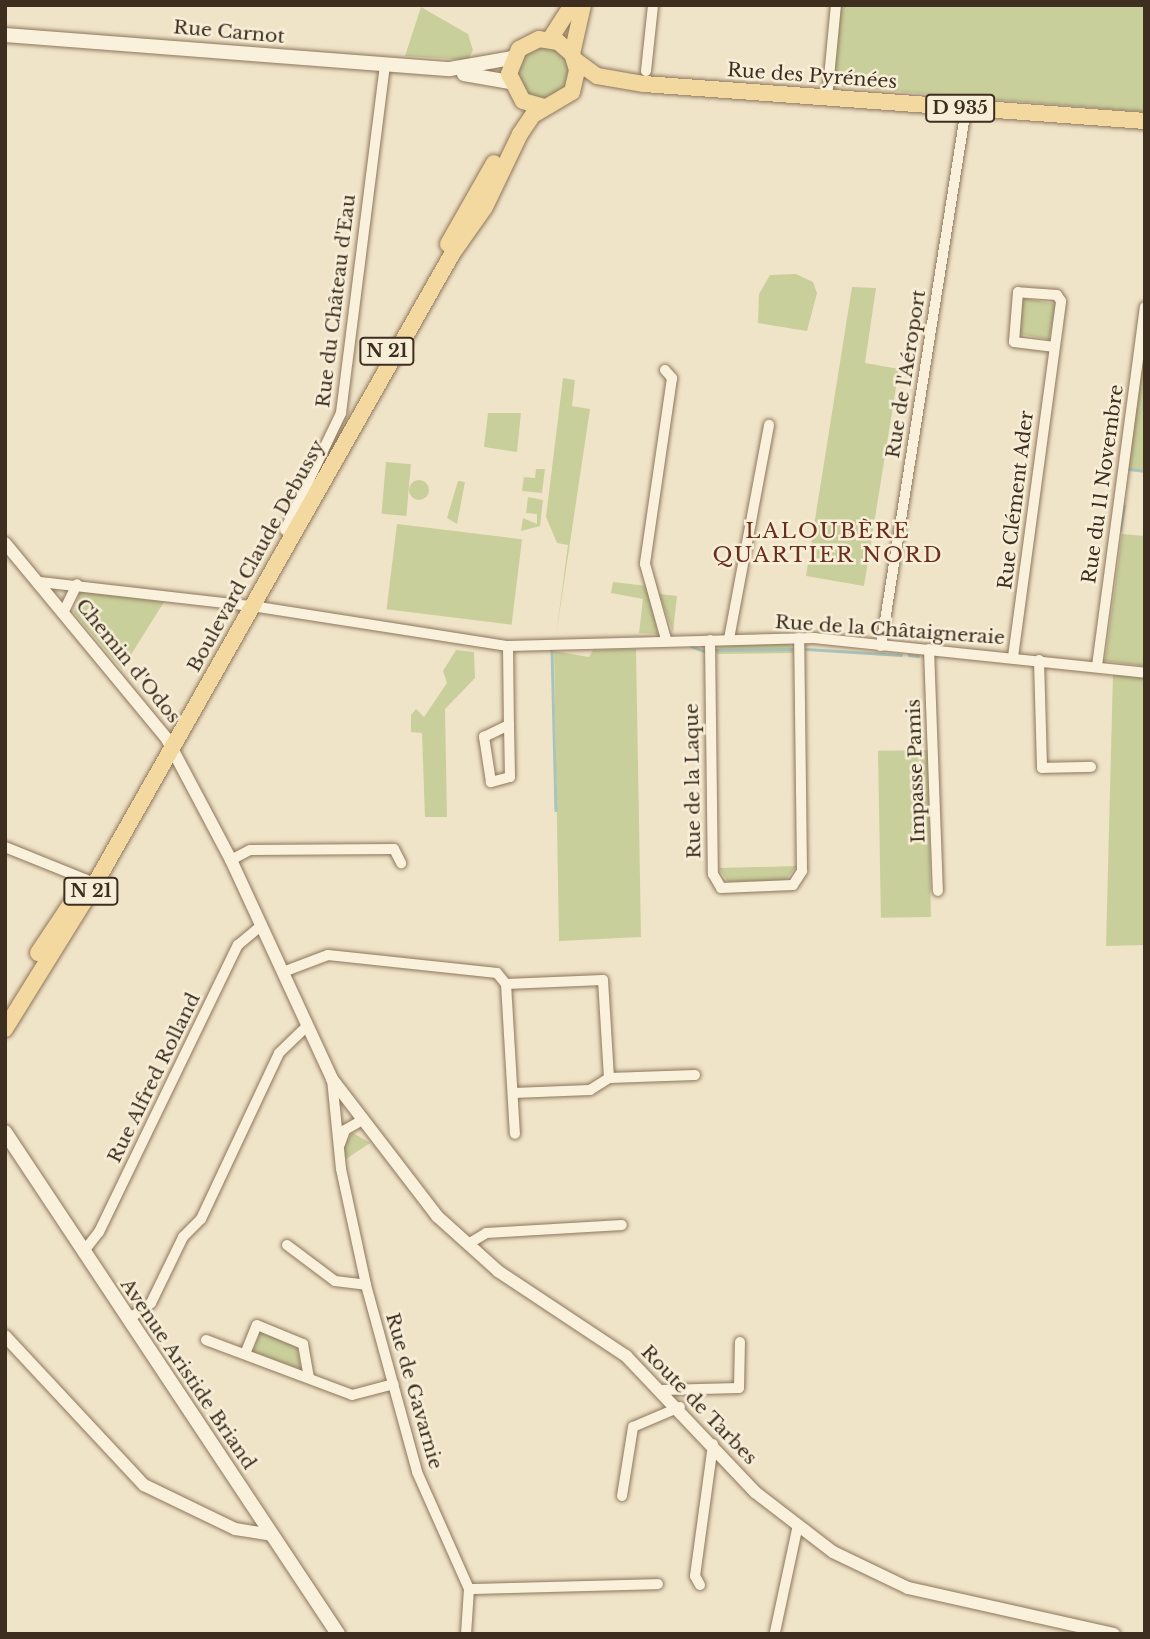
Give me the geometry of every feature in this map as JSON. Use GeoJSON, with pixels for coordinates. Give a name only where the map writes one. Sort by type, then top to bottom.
{"type":"FeatureCollection","features":[{"type":"Feature","properties":{"kind":"main road"},"geometry":{"type":"LineString","coordinates":[[550,39],[572,5]]}},
{"type":"Feature","properties":{"kind":"main road"},"geometry":{"type":"LineString","coordinates":[[573,57],[550,39],[528,42],[512,58],[513,88],[544,107],[572,92],[573,57],[583,5]]}},
{"type":"Feature","properties":{"kind":"main road","name":"Rue Carnot"},"geometry":{"type":"LineString","coordinates":[[5,35],[450,69],[513,88]]}},
{"type":"Feature","properties":{"kind":"main road","name":"D 935"},"geometry":{"type":"LineString","coordinates":[[573,57],[597,76],[645,77]]}},
{"type":"Feature","properties":{"kind":"main road","name":"Rue Carnot"},"geometry":{"type":"LineString","coordinates":[[450,69],[512,58]]}},
{"type":"Feature","properties":{"kind":"main road","name":"D 935"},"geometry":{"type":"LineString","coordinates":[[572,92],[645,77]]}},
{"type":"Feature","properties":{"kind":"main road","name":"Rue des Pyrénées"},"geometry":{"type":"LineString","coordinates":[[645,77],[827,98],[1145,121]]}},
{"type":"Feature","properties":{"kind":"main road","name":"Boulevard Claude Debussy"},"geometry":{"type":"LineString","coordinates":[[247,605],[285,530],[516,123],[513,88]]}},
{"type":"Feature","properties":{"kind":"main road","name":"Boulevard Claude Debussy"},"geometry":{"type":"LineString","coordinates":[[5,1029],[247,605],[452,254],[485,208],[520,134],[544,107]]}},
{"type":"Feature","properties":{"kind":"main road","name":"Boulevard Claude Debussy"},"geometry":{"type":"LineString","coordinates":[[5,1013],[170,744]]}},
{"type":"Feature","properties":{"kind":"main road","name":"Avenue Aristide Briand"},"geometry":{"type":"LineString","coordinates":[[6,1132],[338,1634]]}},
{"type":"Feature","properties":{"kind":"street"},"geometry":{"type":"LineString","coordinates":[[645,77],[653,5]]}},
{"type":"Feature","properties":{"kind":"street"},"geometry":{"type":"LineString","coordinates":[[827,98],[836,5]]}},
{"type":"Feature","properties":{"kind":"street","name":"Rue du Château d'Eau"},"geometry":{"type":"LineString","coordinates":[[285,530],[341,413],[385,65]]}},
{"type":"Feature","properties":{"kind":"street","name":"Rue de l'Aéroport"},"geometry":{"type":"LineString","coordinates":[[881,646],[966,109]]}},
{"type":"Feature","properties":{"kind":"street","name":"Rue Clément Ader"},"geometry":{"type":"LineString","coordinates":[[1013,657],[1053,347],[1057,295],[1018,292],[1014,342],[1053,347]]}},
{"type":"Feature","properties":{"kind":"street","name":"Rue du 11 Novembre"},"geometry":{"type":"LineString","coordinates":[[1097,666],[1145,307]]}},
{"type":"Feature","properties":{"kind":"street"},"geometry":{"type":"LineString","coordinates":[[665,370],[672,378],[645,564],[666,639]]}},
{"type":"Feature","properties":{"kind":"street"},"geometry":{"type":"LineString","coordinates":[[730,639],[769,425]]}},
{"type":"Feature","properties":{"kind":"street","name":"Chemin d'Odos"},"geometry":{"type":"LineString","coordinates":[[5,543],[40,582],[170,744],[231,860],[306,1027]]}},
{"type":"Feature","properties":{"kind":"street","name":"Rue de la Châtaigneraie"},"geometry":{"type":"LineString","coordinates":[[40,582],[247,605],[508,646],[666,639],[799,638],[1013,657],[1145,673]]}},
{"type":"Feature","properties":{"kind":"street"},"geometry":{"type":"LineString","coordinates":[[63,613],[76,584]]}},
{"type":"Feature","properties":{"kind":"street","name":"Rue de la Laque"},"geometry":{"type":"LineString","coordinates":[[710,640],[713,874],[721,888],[793,885],[802,871],[799,638]]}},
{"type":"Feature","properties":{"kind":"street"},"geometry":{"type":"LineString","coordinates":[[508,646],[510,777],[491,782],[484,737],[509,725]]}},
{"type":"Feature","properties":{"kind":"street","name":"Impasse Pamis"},"geometry":{"type":"LineString","coordinates":[[929,649],[938,891]]}},
{"type":"Feature","properties":{"kind":"street"},"geometry":{"type":"LineString","coordinates":[[1039,660],[1042,768],[1091,767]]}},
{"type":"Feature","properties":{"kind":"street"},"geometry":{"type":"LineString","coordinates":[[5,847],[87,880]]}},
{"type":"Feature","properties":{"kind":"street"},"geometry":{"type":"LineString","coordinates":[[231,860],[250,850],[394,849],[401,863]]}},
{"type":"Feature","properties":{"kind":"street","name":"Rue Alfred Rolland"},"geometry":{"type":"LineString","coordinates":[[84,1251],[99,1232],[238,945],[261,926]]}},
{"type":"Feature","properties":{"kind":"street"},"geometry":{"type":"LineString","coordinates":[[283,972],[328,955],[487,968],[506,984],[603,981],[609,1079]]}},
{"type":"Feature","properties":{"kind":"street"},"geometry":{"type":"LineString","coordinates":[[506,984],[515,1134]]}},
{"type":"Feature","properties":{"kind":"street"},"geometry":{"type":"LineString","coordinates":[[129,1319],[151,1303],[183,1237],[201,1219],[279,1053],[306,1027]]}},
{"type":"Feature","properties":{"kind":"street","name":"Route de Tarbes"},"geometry":{"type":"LineString","coordinates":[[306,1027],[331,1079],[356,1117],[468,1244],[662,1390],[797,1529],[908,1588],[1114,1634]]}},
{"type":"Feature","properties":{"kind":"street"},"geometry":{"type":"LineString","coordinates":[[513,1093],[590,1090],[609,1079],[695,1075]]}},
{"type":"Feature","properties":{"kind":"street","name":"Rue de Gavarnie"},"geometry":{"type":"LineString","coordinates":[[331,1079],[338,1151],[366,1285],[417,1472],[469,1589],[466,1634]]}},
{"type":"Feature","properties":{"kind":"street"},"geometry":{"type":"LineString","coordinates":[[334,1121],[356,1117]]}},
{"type":"Feature","properties":{"kind":"street"},"geometry":{"type":"LineString","coordinates":[[338,1151],[345,1130],[356,1117]]}},
{"type":"Feature","properties":{"kind":"street"},"geometry":{"type":"LineString","coordinates":[[468,1244],[486,1233],[622,1225]]}},
{"type":"Feature","properties":{"kind":"street"},"geometry":{"type":"LineString","coordinates":[[287,1245],[335,1281],[366,1285]]}},
{"type":"Feature","properties":{"kind":"street"},"geometry":{"type":"LineString","coordinates":[[246,1354],[257,1325],[303,1344],[309,1377]]}},
{"type":"Feature","properties":{"kind":"street"},"geometry":{"type":"LineString","coordinates":[[5,1336],[144,1485],[235,1529],[272,1535]]}},
{"type":"Feature","properties":{"kind":"street"},"geometry":{"type":"LineString","coordinates":[[206,1340],[352,1395],[394,1384]]}},
{"type":"Feature","properties":{"kind":"street"},"geometry":{"type":"LineString","coordinates":[[662,1390],[739,1388],[740,1342]]}},
{"type":"Feature","properties":{"kind":"street"},"geometry":{"type":"LineString","coordinates":[[622,1496],[633,1427],[680,1407]]}},
{"type":"Feature","properties":{"kind":"street"},"geometry":{"type":"LineString","coordinates":[[700,1585],[695,1576],[713,1444]]}},
{"type":"Feature","properties":{"kind":"street"},"geometry":{"type":"LineString","coordinates":[[775,1632],[797,1529]]}},
{"type":"Feature","properties":{"kind":"street"},"geometry":{"type":"LineString","coordinates":[[469,1589],[658,1584]]}},
{"type":"Feature","properties":{"kind":"green space"},"geometry":{"type":"Polygon","coordinates":[[[840,5],[1145,5],[1145,112],[834,86],[840,5]]]}},
{"type":"Feature","properties":{"kind":"green space"},"geometry":{"type":"Polygon","coordinates":[[[421,7],[468,34],[473,50],[468,60],[405,56],[421,7]]]}},
{"type":"Feature","properties":{"kind":"green space"},"geometry":{"type":"Polygon","coordinates":[[[543,47],[562,54],[569,73],[562,92],[543,99],[524,92],[517,73],[524,54],[543,47]]]}},
{"type":"Feature","properties":{"kind":"green space"},"geometry":{"type":"Polygon","coordinates":[[[796,274],[813,282],[817,293],[807,331],[758,323],[759,294],[770,275],[796,274]]]}},
{"type":"Feature","properties":{"kind":"green space"},"geometry":{"type":"Polygon","coordinates":[[[852,287],[876,288],[865,363],[899,369],[864,586],[806,576],[852,287]]]}},
{"type":"Feature","properties":{"kind":"green space"},"geometry":{"type":"Polygon","coordinates":[[[1022,298],[1055,304],[1049,339],[1016,333],[1022,298]]]}},
{"type":"Feature","properties":{"kind":"green space"},"geometry":{"type":"Polygon","coordinates":[[[1145,347],[1145,472],[1127,470],[1145,347]]]}},
{"type":"Feature","properties":{"kind":"green space"},"geometry":{"type":"Polygon","coordinates":[[[563,378],[575,380],[572,406],[590,409],[556,636],[568,545],[557,543],[546,517],[563,378]]]}},
{"type":"Feature","properties":{"kind":"green space"},"geometry":{"type":"Polygon","coordinates":[[[488,413],[521,413],[517,452],[484,447],[488,413]]]}},
{"type":"Feature","properties":{"kind":"green space"},"geometry":{"type":"Polygon","coordinates":[[[386,462],[411,464],[406,516],[381,514],[386,462]]]}},
{"type":"Feature","properties":{"kind":"green space"},"geometry":{"type":"Polygon","coordinates":[[[536,469],[545,469],[542,493],[522,491],[524,477],[535,478],[536,469]]]}},
{"type":"Feature","properties":{"kind":"green space"},"geometry":{"type":"Polygon","coordinates":[[[419,480],[426,483],[429,490],[426,497],[419,500],[412,497],[409,490],[412,483],[419,480]]]}},
{"type":"Feature","properties":{"kind":"green space"},"geometry":{"type":"Polygon","coordinates":[[[458,481],[465,482],[457,524],[447,518],[458,481]]]}},
{"type":"Feature","properties":{"kind":"green space"},"geometry":{"type":"Polygon","coordinates":[[[528,497],[543,500],[540,526],[521,531],[523,518],[537,524],[537,514],[526,513],[528,497]]]}},
{"type":"Feature","properties":{"kind":"green space"},"geometry":{"type":"Polygon","coordinates":[[[397,524],[522,539],[512,625],[387,609],[397,524]]]}},
{"type":"Feature","properties":{"kind":"green space"},"geometry":{"type":"Polygon","coordinates":[[[1122,534],[1145,536],[1145,666],[1105,661],[1122,534]]]}},
{"type":"Feature","properties":{"kind":"green space"},"geometry":{"type":"Polygon","coordinates":[[[613,582],[647,586],[658,634],[639,633],[643,599],[611,593],[613,582]]]}},
{"type":"Feature","properties":{"kind":"green space"},"geometry":{"type":"Polygon","coordinates":[[[80,591],[164,602],[122,669],[74,613],[80,591]]]}},
{"type":"Feature","properties":{"kind":"green space"},"geometry":{"type":"Polygon","coordinates":[[[659,594],[677,596],[673,632],[659,594]]]}},
{"type":"Feature","properties":{"kind":"green space"},"geometry":{"type":"Polygon","coordinates":[[[788,642],[794,653],[716,654],[721,644],[788,642]]]}},
{"type":"Feature","properties":{"kind":"green space"},"geometry":{"type":"Polygon","coordinates":[[[636,649],[641,937],[559,941],[554,651],[589,657],[593,650],[636,649]]]}},
{"type":"Feature","properties":{"kind":"green space"},"geometry":{"type":"Polygon","coordinates":[[[456,650],[474,652],[475,678],[445,709],[447,817],[425,817],[422,733],[411,732],[411,715],[416,709],[424,717],[447,683],[443,671],[456,650]]]}},
{"type":"Feature","properties":{"kind":"green space"},"geometry":{"type":"Polygon","coordinates":[[[1113,673],[1145,679],[1145,945],[1106,946],[1113,673]]]}},
{"type":"Feature","properties":{"kind":"green space"},"geometry":{"type":"Polygon","coordinates":[[[928,750],[931,917],[881,918],[878,751],[928,750]]]}},
{"type":"Feature","properties":{"kind":"green space"},"geometry":{"type":"Polygon","coordinates":[[[797,866],[785,880],[728,882],[719,868],[797,866]]]}},
{"type":"Feature","properties":{"kind":"green space"},"geometry":{"type":"Polygon","coordinates":[[[353,1133],[370,1143],[346,1159],[343,1144],[353,1133]]]}},
{"type":"Feature","properties":{"kind":"green space"},"geometry":{"type":"Polygon","coordinates":[[[260,1332],[297,1346],[301,1369],[253,1352],[260,1332]]]}},
{"type":"Feature","properties":{"kind":"waterway"},"geometry":{"type":"LineString","coordinates":[[1129,469],[1145,471]]}},
{"type":"Feature","properties":{"kind":"waterway"},"geometry":{"type":"LineString","coordinates":[[1120,530],[1124,506]]}},
{"type":"Feature","properties":{"kind":"waterway"},"geometry":{"type":"LineString","coordinates":[[691,646],[704,651]]}},
{"type":"Feature","properties":{"kind":"waterway"},"geometry":{"type":"LineString","coordinates":[[552,649],[556,810]]}},
{"type":"Feature","properties":{"kind":"waterway"},"geometry":{"type":"LineString","coordinates":[[715,650],[792,649]]}},
{"type":"Feature","properties":{"kind":"waterway"},"geometry":{"type":"LineString","coordinates":[[806,649],[901,655]]}},
{"type":"Feature","properties":{"kind":"waterway"},"geometry":{"type":"LineString","coordinates":[[909,655],[918,656]]}},
{"type":"Feature","properties":{"kind":"district","name":"LALOUBÈRE QUARTIER NORD"},"geometry":{"type":"Point","coordinates":[828,543]}}]}
